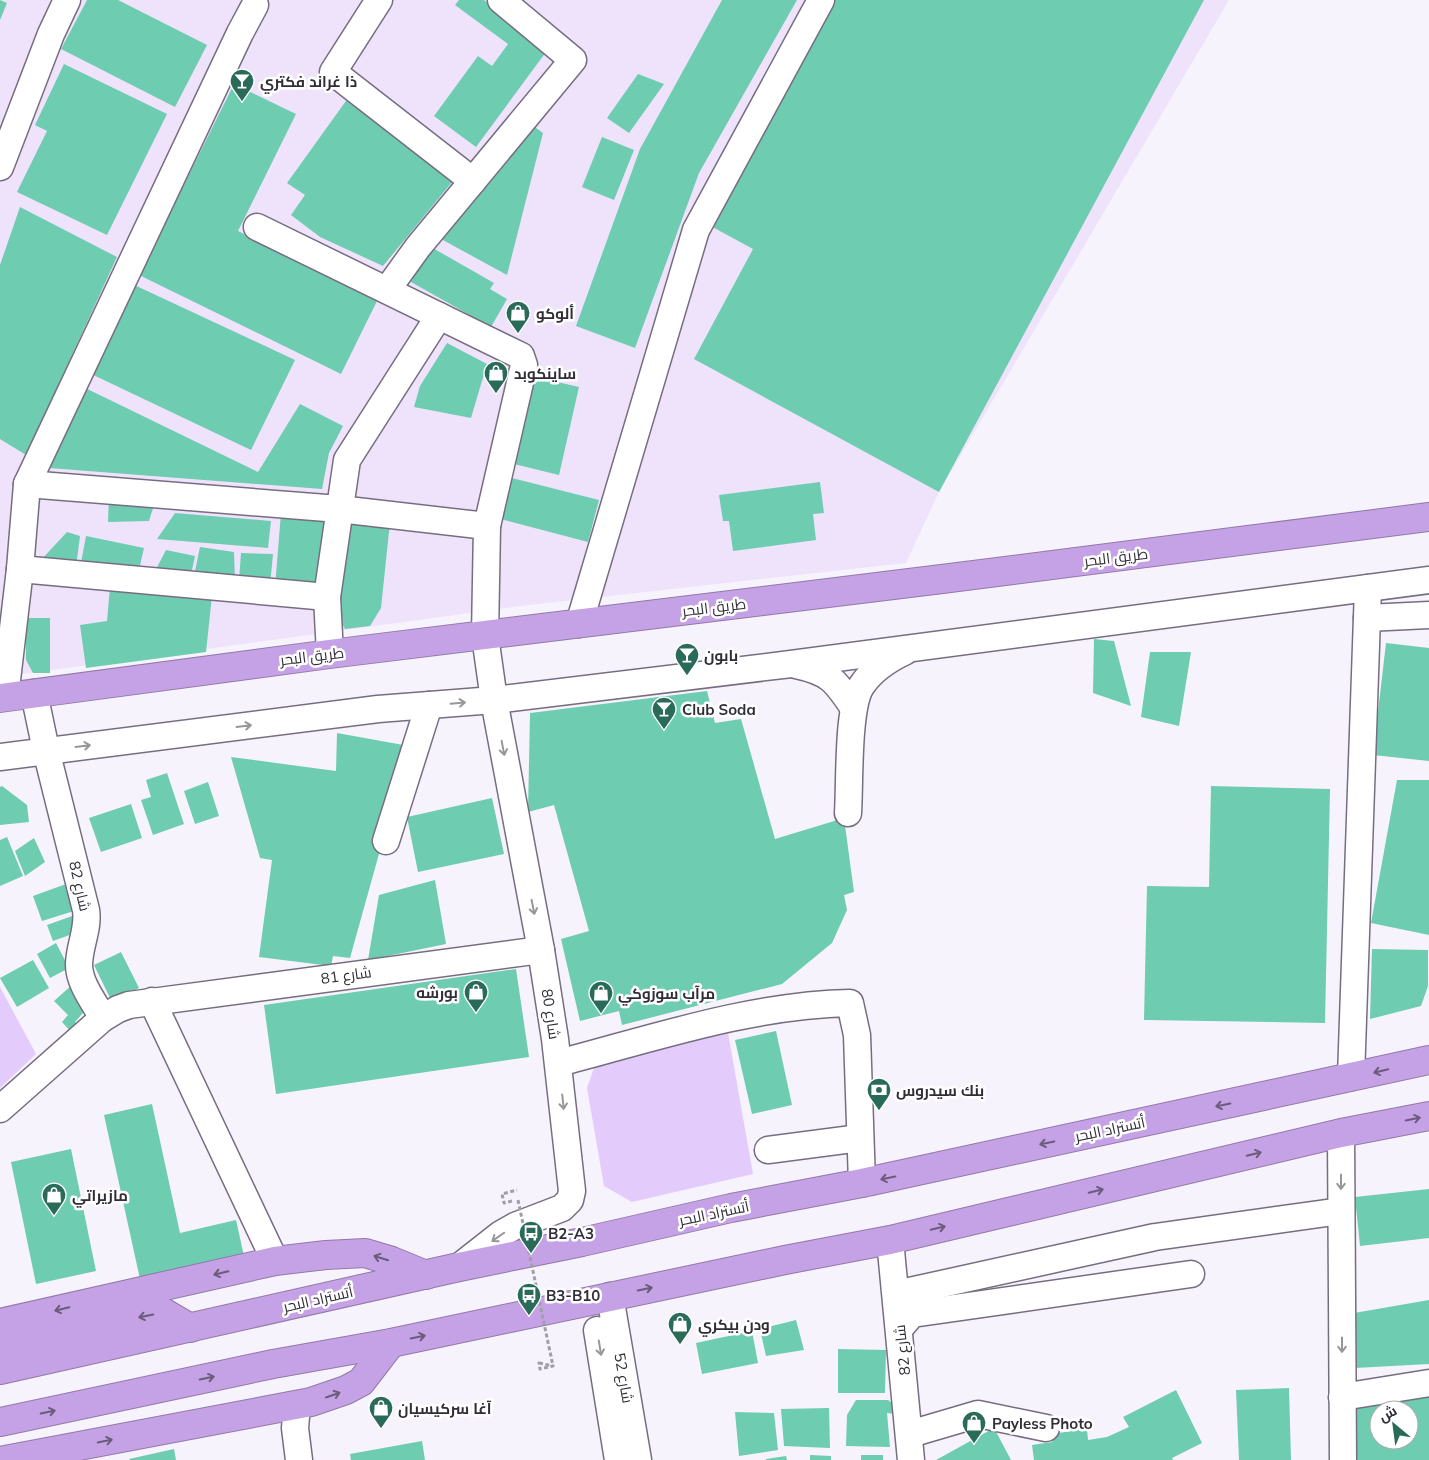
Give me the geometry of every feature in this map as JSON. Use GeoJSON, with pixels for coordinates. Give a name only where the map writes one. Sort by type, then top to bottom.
{"type":"FeatureCollection","features":[{"type":"Feature","properties":{"kind":"highway","name":"طريق البحر"},"geometry":{"type":"LineString","coordinates":[[3,698],[330,654],[1429,517]]}},
{"type":"Feature","properties":{"kind":"highway","name":"أتستراد البحر"},"geometry":{"type":"LineString","coordinates":[[0,1370],[459,1267],[582,1242],[731,1208],[862,1183],[1429,1060]]}},
{"type":"Feature","properties":{"kind":"highway"},"geometry":{"type":"LineString","coordinates":[[0,1422],[273,1364],[391,1343],[601,1298],[890,1240],[1341,1133],[1429,1116]]}},
{"type":"Feature","properties":{"kind":"highway"},"geometry":{"type":"LineString","coordinates":[[0,1322],[275,1261],[326,1255],[365,1253],[426,1275]]}},
{"type":"Feature","properties":{"kind":"highway"},"geometry":{"type":"LineString","coordinates":[[0,1347],[163,1312],[190,1328]]}},
{"type":"Feature","properties":{"kind":"highway"},"geometry":{"type":"LineString","coordinates":[[5,1460],[297,1405],[340,1392],[361,1382],[391,1343]]}},
{"type":"Feature","properties":{"kind":"street"},"geometry":{"type":"LineString","coordinates":[[0,167],[51,34],[67,0]]}},
{"type":"Feature","properties":{"kind":"street"},"geometry":{"type":"LineString","coordinates":[[378,0],[333,72],[472,181]]}},
{"type":"Feature","properties":{"kind":"street"},"geometry":{"type":"LineString","coordinates":[[387,290],[418,246],[573,60],[501,0]]}},
{"type":"Feature","properties":{"kind":"street"},"geometry":{"type":"LineString","coordinates":[[579,624],[696,230],[821,0]]}},
{"type":"Feature","properties":{"kind":"street"},"geometry":{"type":"LineString","coordinates":[[3,698],[20,569],[27,484],[240,32],[255,5]]}},
{"type":"Feature","properties":{"kind":"street","name":"شارع 80"},"geometry":{"type":"LineString","coordinates":[[258,227],[521,356],[524,365],[487,526],[485,636],[494,700],[541,950],[559,1063],[572,1182],[570,1200],[562,1208],[515,1226],[501,1234],[459,1267]]}},
{"type":"Feature","properties":{"kind":"street"},"geometry":{"type":"LineString","coordinates":[[330,654],[327,597],[347,460],[439,316]]}},
{"type":"Feature","properties":{"kind":"street"},"geometry":{"type":"LineString","coordinates":[[27,484],[339,508],[487,526]]}},
{"type":"Feature","properties":{"kind":"street"},"geometry":{"type":"LineString","coordinates":[[20,569],[327,597]]}},
{"type":"Feature","properties":{"kind":"street"},"geometry":{"type":"LineString","coordinates":[[0,758],[46,750],[378,709],[494,700],[791,664],[1429,580]]}},
{"type":"Feature","properties":{"kind":"street"},"geometry":{"type":"LineString","coordinates":[[1351,1077],[1368,588]]}},
{"type":"Feature","properties":{"kind":"street"},"geometry":{"type":"LineString","coordinates":[[1367,618],[1429,615]]}},
{"type":"Feature","properties":{"kind":"street"},"geometry":{"type":"LineString","coordinates":[[848,813],[853,707],[861,685],[881,664],[911,648]]}},
{"type":"Feature","properties":{"kind":"street"},"geometry":{"type":"LineString","coordinates":[[791,664],[816,669],[838,684],[853,707]]}},
{"type":"Feature","properties":{"kind":"street","name":"شارع 82"},"geometry":{"type":"LineString","coordinates":[[34,693],[88,921],[79,964],[81,979],[104,1018]]}},
{"type":"Feature","properties":{"kind":"street"},"geometry":{"type":"LineString","coordinates":[[386,841],[429,705]]}},
{"type":"Feature","properties":{"kind":"street","name":"شارع 81"},"geometry":{"type":"LineString","coordinates":[[0,1109],[104,1018],[118,1008],[152,1001],[541,950]]}},
{"type":"Feature","properties":{"kind":"street"},"geometry":{"type":"LineString","coordinates":[[152,1001],[275,1261]]}},
{"type":"Feature","properties":{"kind":"street"},"geometry":{"type":"LineString","coordinates":[[559,1063],[722,1020],[824,1004],[850,1004],[857,1035],[862,1183]]}},
{"type":"Feature","properties":{"kind":"street"},"geometry":{"type":"LineString","coordinates":[[1341,1133],[1343,1460]]}},
{"type":"Feature","properties":{"kind":"street"},"geometry":{"type":"LineString","coordinates":[[768,1150],[860,1138]]}},
{"type":"Feature","properties":{"kind":"street"},"geometry":{"type":"LineString","coordinates":[[896,1294],[1155,1237],[1341,1211]]}},
{"type":"Feature","properties":{"kind":"street","name":"شارع 82"},"geometry":{"type":"LineString","coordinates":[[890,1240],[900,1328],[911,1460]]}},
{"type":"Feature","properties":{"kind":"street"},"geometry":{"type":"LineString","coordinates":[[900,1328],[912,1314],[1191,1274]]}},
{"type":"Feature","properties":{"kind":"street","name":"شارع 52"},"geometry":{"type":"LineString","coordinates":[[601,1298],[618,1460]]}},
{"type":"Feature","properties":{"kind":"street","name":"شارع 52"},"geometry":{"type":"LineString","coordinates":[[601,1298],[638,1460]]}},
{"type":"Feature","properties":{"kind":"street"},"geometry":{"type":"LineString","coordinates":[[1342,1398],[1429,1383]]}},
{"type":"Feature","properties":{"kind":"street"},"geometry":{"type":"LineString","coordinates":[[297,1405],[295,1428],[299,1460]]}},
{"type":"Feature","properties":{"kind":"street"},"geometry":{"type":"LineString","coordinates":[[270,1410],[284,1441],[287,1460]]}},
{"type":"Feature","properties":{"kind":"street"},"geometry":{"type":"LineString","coordinates":[[910,1434],[978,1414],[1046,1428]]}},
{"type":"Feature","properties":{"kind":"path"},"geometry":{"type":"LineString","coordinates":[[517,1190],[502,1194],[504,1203],[518,1200],[553,1366]]}},
{"type":"Feature","properties":{"kind":"shaded area"},"geometry":{"type":"Polygon","coordinates":[[[0,0],[1229,0],[939,492],[906,563],[529,605],[0,677],[0,0]]]}},
{"type":"Feature","properties":{"kind":"shaded area"},"geometry":{"type":"Polygon","coordinates":[[[0,987],[36,1054],[0,1088],[0,987]]]}},
{"type":"Feature","properties":{"kind":"shaded area"},"geometry":{"type":"Polygon","coordinates":[[[727,1027],[753,1174],[632,1202],[604,1186],[587,1088],[594,1068],[608,1058],[727,1027]]]}},
{"type":"Feature","properties":{"kind":"building"},"geometry":{"type":"Polygon","coordinates":[[[0,0],[7,3],[0,20],[0,0]]]}},
{"type":"Feature","properties":{"kind":"building"},"geometry":{"type":"Polygon","coordinates":[[[87,0],[118,0],[207,45],[175,107],[61,49],[87,0]]]}},
{"type":"Feature","properties":{"kind":"building"},"geometry":{"type":"Polygon","coordinates":[[[459,0],[484,0],[549,48],[476,147],[434,116],[478,56],[492,66],[508,44],[455,5],[459,0]]]}},
{"type":"Feature","properties":{"kind":"building"},"geometry":{"type":"Polygon","coordinates":[[[722,0],[797,0],[699,173],[635,348],[576,326],[640,149],[722,0]]]}},
{"type":"Feature","properties":{"kind":"building"},"geometry":{"type":"Polygon","coordinates":[[[830,0],[1204,0],[939,492],[694,359],[753,249],[707,224],[830,0]]]}},
{"type":"Feature","properties":{"kind":"building"},"geometry":{"type":"Polygon","coordinates":[[[64,64],[167,114],[107,235],[17,192],[47,131],[35,125],[64,64]]]}},
{"type":"Feature","properties":{"kind":"building"},"geometry":{"type":"Polygon","coordinates":[[[638,74],[664,84],[629,133],[607,118],[638,74]]]}},
{"type":"Feature","properties":{"kind":"building"},"geometry":{"type":"Polygon","coordinates":[[[234,84],[296,114],[238,231],[378,299],[341,374],[139,275],[234,84]]]}},
{"type":"Feature","properties":{"kind":"building"},"geometry":{"type":"Polygon","coordinates":[[[351,94],[457,176],[383,266],[320,237],[291,215],[305,195],[287,183],[351,94]]]}},
{"type":"Feature","properties":{"kind":"building"},"geometry":{"type":"Polygon","coordinates":[[[532,125],[543,133],[507,275],[441,239],[532,125]]]}},
{"type":"Feature","properties":{"kind":"building"},"geometry":{"type":"Polygon","coordinates":[[[602,137],[634,150],[614,200],[582,187],[602,137]]]}},
{"type":"Feature","properties":{"kind":"building"},"geometry":{"type":"Polygon","coordinates":[[[20,207],[117,257],[26,455],[0,439],[0,265],[20,207]]]}},
{"type":"Feature","properties":{"kind":"building"},"geometry":{"type":"Polygon","coordinates":[[[431,247],[494,283],[490,289],[507,299],[491,327],[411,282],[431,247]]]}},
{"type":"Feature","properties":{"kind":"building"},"geometry":{"type":"Polygon","coordinates":[[[130,283],[295,360],[251,450],[87,372],[130,283]]]}},
{"type":"Feature","properties":{"kind":"building"},"geometry":{"type":"Polygon","coordinates":[[[447,343],[487,364],[471,418],[414,407],[420,386],[447,343]]]}},
{"type":"Feature","properties":{"kind":"building"},"geometry":{"type":"Polygon","coordinates":[[[535,377],[579,387],[559,475],[514,464],[535,377]]]}},
{"type":"Feature","properties":{"kind":"building"},"geometry":{"type":"Polygon","coordinates":[[[75,383],[258,472],[300,404],[343,426],[329,453],[322,489],[36,467],[75,383]]]}},
{"type":"Feature","properties":{"kind":"building"},"geometry":{"type":"Polygon","coordinates":[[[508,477],[599,500],[588,542],[497,518],[508,477]]]}},
{"type":"Feature","properties":{"kind":"building"},"geometry":{"type":"Polygon","coordinates":[[[820,482],[824,513],[813,514],[816,540],[733,551],[729,521],[723,521],[719,495],[820,482]]]}},
{"type":"Feature","properties":{"kind":"building"},"geometry":{"type":"Polygon","coordinates":[[[109,495],[155,502],[149,521],[108,522],[109,495]]]}},
{"type":"Feature","properties":{"kind":"building"},"geometry":{"type":"Polygon","coordinates":[[[175,513],[271,521],[268,548],[157,539],[175,513]]]}},
{"type":"Feature","properties":{"kind":"building"},"geometry":{"type":"Polygon","coordinates":[[[281,513],[324,516],[329,524],[315,590],[275,587],[281,513]]]}},
{"type":"Feature","properties":{"kind":"building"},"geometry":{"type":"Polygon","coordinates":[[[349,518],[390,522],[381,608],[370,626],[345,629],[339,618],[349,518]]]}},
{"type":"Feature","properties":{"kind":"building"},"geometry":{"type":"Polygon","coordinates":[[[67,532],[80,536],[76,567],[40,561],[67,532]]]}},
{"type":"Feature","properties":{"kind":"building"},"geometry":{"type":"Polygon","coordinates":[[[86,536],[144,548],[138,574],[80,568],[86,536]]]}},
{"type":"Feature","properties":{"kind":"building"},"geometry":{"type":"Polygon","coordinates":[[[200,547],[234,552],[235,581],[194,576],[200,547]]]}},
{"type":"Feature","properties":{"kind":"building"},"geometry":{"type":"Polygon","coordinates":[[[166,550],[195,556],[190,579],[153,575],[166,550]]]}},
{"type":"Feature","properties":{"kind":"building"},"geometry":{"type":"Polygon","coordinates":[[[241,553],[273,554],[270,585],[239,581],[241,553]]]}},
{"type":"Feature","properties":{"kind":"building"},"geometry":{"type":"Polygon","coordinates":[[[110,587],[212,596],[206,652],[86,668],[80,625],[107,621],[110,587]]]}},
{"type":"Feature","properties":{"kind":"building"},"geometry":{"type":"Polygon","coordinates":[[[26,618],[50,618],[50,673],[33,673],[26,660],[26,618]]]}},
{"type":"Feature","properties":{"kind":"building"},"geometry":{"type":"Polygon","coordinates":[[[1094,639],[1114,641],[1131,706],[1093,693],[1094,639]]]}},
{"type":"Feature","properties":{"kind":"building"},"geometry":{"type":"Polygon","coordinates":[[[1386,643],[1429,648],[1429,761],[1373,755],[1386,643]]]}},
{"type":"Feature","properties":{"kind":"building"},"geometry":{"type":"Polygon","coordinates":[[[1150,652],[1191,652],[1179,726],[1141,717],[1150,652]]]}},
{"type":"Feature","properties":{"kind":"building"},"geometry":{"type":"Polygon","coordinates":[[[707,691],[715,723],[741,719],[775,839],[844,818],[854,892],[844,895],[847,910],[832,943],[782,984],[622,1025],[619,1011],[580,1021],[561,939],[589,931],[554,805],[528,812],[530,713],[707,691]]]}},
{"type":"Feature","properties":{"kind":"building"},"geometry":{"type":"Polygon","coordinates":[[[337,733],[409,746],[350,958],[333,956],[331,966],[259,957],[272,860],[260,858],[231,757],[336,771],[337,733]]]}},
{"type":"Feature","properties":{"kind":"building"},"geometry":{"type":"Polygon","coordinates":[[[167,773],[184,824],[153,835],[141,800],[151,797],[146,780],[167,773]]]}},
{"type":"Feature","properties":{"kind":"building"},"geometry":{"type":"Polygon","coordinates":[[[1397,780],[1429,780],[1429,935],[1371,923],[1397,780]]]}},
{"type":"Feature","properties":{"kind":"building"},"geometry":{"type":"Polygon","coordinates":[[[208,782],[219,816],[195,824],[184,791],[208,782]]]}},
{"type":"Feature","properties":{"kind":"building"},"geometry":{"type":"Polygon","coordinates":[[[2,786],[27,805],[29,822],[0,825],[0,787],[2,786]]]}},
{"type":"Feature","properties":{"kind":"building"},"geometry":{"type":"Polygon","coordinates":[[[1211,786],[1330,789],[1325,1023],[1144,1020],[1147,886],[1209,887],[1211,786]]]}},
{"type":"Feature","properties":{"kind":"building"},"geometry":{"type":"Polygon","coordinates":[[[492,798],[504,854],[418,872],[407,817],[492,798]]]}},
{"type":"Feature","properties":{"kind":"building"},"geometry":{"type":"Polygon","coordinates":[[[131,804],[142,838],[101,852],[89,818],[131,804]]]}},
{"type":"Feature","properties":{"kind":"building"},"geometry":{"type":"Polygon","coordinates":[[[7,837],[23,876],[0,886],[0,840],[7,837]]]}},
{"type":"Feature","properties":{"kind":"building"},"geometry":{"type":"Polygon","coordinates":[[[34,838],[45,862],[25,876],[15,851],[34,838]]]}},
{"type":"Feature","properties":{"kind":"building"},"geometry":{"type":"Polygon","coordinates":[[[435,880],[446,944],[368,960],[379,895],[435,880]]]}},
{"type":"Feature","properties":{"kind":"building"},"geometry":{"type":"Polygon","coordinates":[[[66,884],[75,901],[74,911],[42,921],[33,896],[66,884]]]}},
{"type":"Feature","properties":{"kind":"building"},"geometry":{"type":"Polygon","coordinates":[[[72,916],[78,932],[53,941],[47,925],[72,916]]]}},
{"type":"Feature","properties":{"kind":"building"},"geometry":{"type":"Polygon","coordinates":[[[56,943],[69,968],[50,978],[37,954],[56,943]]]}},
{"type":"Feature","properties":{"kind":"building"},"geometry":{"type":"Polygon","coordinates":[[[1372,949],[1428,950],[1428,986],[1421,1006],[1370,1019],[1372,949]]]}},
{"type":"Feature","properties":{"kind":"building"},"geometry":{"type":"Polygon","coordinates":[[[121,952],[139,988],[112,1002],[94,965],[121,952]]]}},
{"type":"Feature","properties":{"kind":"building"},"geometry":{"type":"Polygon","coordinates":[[[33,960],[49,988],[17,1007],[0,978],[33,960]]]}},
{"type":"Feature","properties":{"kind":"building"},"geometry":{"type":"Polygon","coordinates":[[[516,969],[529,1057],[276,1094],[264,1005],[516,969]]]}},
{"type":"Feature","properties":{"kind":"building"},"geometry":{"type":"Polygon","coordinates":[[[73,984],[88,1007],[75,1022],[81,1029],[74,1035],[62,1022],[68,1015],[54,1001],[73,984]]]}},
{"type":"Feature","properties":{"kind":"building"},"geometry":{"type":"Polygon","coordinates":[[[776,1031],[792,1105],[752,1114],[735,1040],[776,1031]]]}},
{"type":"Feature","properties":{"kind":"building"},"geometry":{"type":"Polygon","coordinates":[[[152,1104],[180,1233],[236,1220],[244,1256],[140,1279],[104,1115],[152,1104]]]}},
{"type":"Feature","properties":{"kind":"building","name":"مازيراتي"},"geometry":{"type":"Polygon","coordinates":[[[71,1149],[96,1271],[36,1284],[11,1162],[71,1149]]]}},
{"type":"Feature","properties":{"kind":"building"},"geometry":{"type":"Polygon","coordinates":[[[1429,1189],[1429,1238],[1360,1246],[1355,1197],[1429,1189]]]}},
{"type":"Feature","properties":{"kind":"building"},"geometry":{"type":"Polygon","coordinates":[[[1429,1300],[1429,1364],[1355,1368],[1354,1313],[1429,1300]]]}},
{"type":"Feature","properties":{"kind":"building"},"geometry":{"type":"Polygon","coordinates":[[[796,1320],[804,1350],[766,1356],[760,1329],[796,1320]]]}},
{"type":"Feature","properties":{"kind":"building"},"geometry":{"type":"Polygon","coordinates":[[[752,1331],[758,1363],[702,1374],[696,1343],[752,1331]]]}},
{"type":"Feature","properties":{"kind":"building"},"geometry":{"type":"Polygon","coordinates":[[[838,1349],[886,1350],[885,1393],[838,1393],[838,1349]]]}},
{"type":"Feature","properties":{"kind":"building"},"geometry":{"type":"Polygon","coordinates":[[[1289,1388],[1291,1460],[1239,1460],[1236,1390],[1289,1388]]]}},
{"type":"Feature","properties":{"kind":"building"},"geometry":{"type":"Polygon","coordinates":[[[1429,1389],[1429,1460],[1348,1460],[1354,1406],[1369,1403],[1369,1450],[1419,1450],[1419,1400],[1380,1400],[1429,1389]]]}},
{"type":"Feature","properties":{"kind":"building"},"geometry":{"type":"Polygon","coordinates":[[[1176,1390],[1202,1443],[1172,1458],[1173,1460],[1034,1460],[1032,1445],[1052,1442],[1051,1434],[1087,1429],[1088,1440],[1107,1437],[1129,1427],[1123,1417],[1176,1390]]]}},
{"type":"Feature","properties":{"kind":"building"},"geometry":{"type":"Polygon","coordinates":[[[856,1400],[888,1400],[895,1405],[895,1414],[887,1413],[890,1447],[846,1446],[847,1415],[856,1400]]]}},
{"type":"Feature","properties":{"kind":"building"},"geometry":{"type":"Polygon","coordinates":[[[829,1408],[830,1448],[784,1446],[781,1409],[829,1408]]]}},
{"type":"Feature","properties":{"kind":"building"},"geometry":{"type":"Polygon","coordinates":[[[735,1412],[774,1413],[778,1450],[739,1456],[735,1412]]]}},
{"type":"Feature","properties":{"kind":"building"},"geometry":{"type":"Polygon","coordinates":[[[994,1428],[1011,1460],[936,1460],[994,1428]]]}},
{"type":"Feature","properties":{"kind":"building"},"geometry":{"type":"Polygon","coordinates":[[[422,1441],[425,1460],[351,1460],[350,1454],[422,1441]]]}},
{"type":"Feature","properties":{"kind":"building"},"geometry":{"type":"Polygon","coordinates":[[[174,1449],[176,1460],[129,1459],[174,1449]]]}},
{"type":"Feature","properties":{"kind":"building"},"geometry":{"type":"Polygon","coordinates":[[[810,1455],[831,1456],[831,1460],[810,1460],[810,1455]]]}},
{"type":"Feature","properties":{"kind":"building"},"geometry":{"type":"Polygon","coordinates":[[[861,1455],[883,1455],[883,1460],[861,1460],[861,1455]]]}},
{"type":"Feature","properties":{"kind":"building"},"geometry":{"type":"Polygon","coordinates":[[[786,1456],[787,1460],[766,1460],[766,1459],[786,1456]]]}},
{"type":"Feature","properties":{"kind":"place","name":"ذا غراند فكتري"},"geometry":{"type":"Point","coordinates":[242,102]}},
{"type":"Feature","properties":{"kind":"place","name":"ألوكو"},"geometry":{"type":"Point","coordinates":[518,334]}},
{"type":"Feature","properties":{"kind":"place","name":"ساينكوبد"},"geometry":{"type":"Point","coordinates":[496,394]}},
{"type":"Feature","properties":{"kind":"place","name":"بابون"},"geometry":{"type":"Point","coordinates":[687,676]}},
{"type":"Feature","properties":{"kind":"place","name":"Club Soda"},"geometry":{"type":"Point","coordinates":[664,730]}},
{"type":"Feature","properties":{"kind":"place","name":"بورشه"},"geometry":{"type":"Point","coordinates":[476,1013]}},
{"type":"Feature","properties":{"kind":"place","name":"مرآب سوزوكي"},"geometry":{"type":"Point","coordinates":[601,1014]}},
{"type":"Feature","properties":{"kind":"place","name":"بنك سيدروس"},"geometry":{"type":"Point","coordinates":[879,1111]}},
{"type":"Feature","properties":{"kind":"place","name":"مازيراتي"},"geometry":{"type":"Point","coordinates":[54,1216]}},
{"type":"Feature","properties":{"kind":"place","name":"B2-A3"},"geometry":{"type":"Point","coordinates":[531,1254]}},
{"type":"Feature","properties":{"kind":"place","name":"B3-B10"},"geometry":{"type":"Point","coordinates":[529,1316]}},
{"type":"Feature","properties":{"kind":"place","name":"ودن بيكري"},"geometry":{"type":"Point","coordinates":[680,1345]}},
{"type":"Feature","properties":{"kind":"place","name":"آغا سركيسيان"},"geometry":{"type":"Point","coordinates":[381,1429]}},
{"type":"Feature","properties":{"kind":"place","name":"Payless Photo"},"geometry":{"type":"Point","coordinates":[974,1444]}}]}
